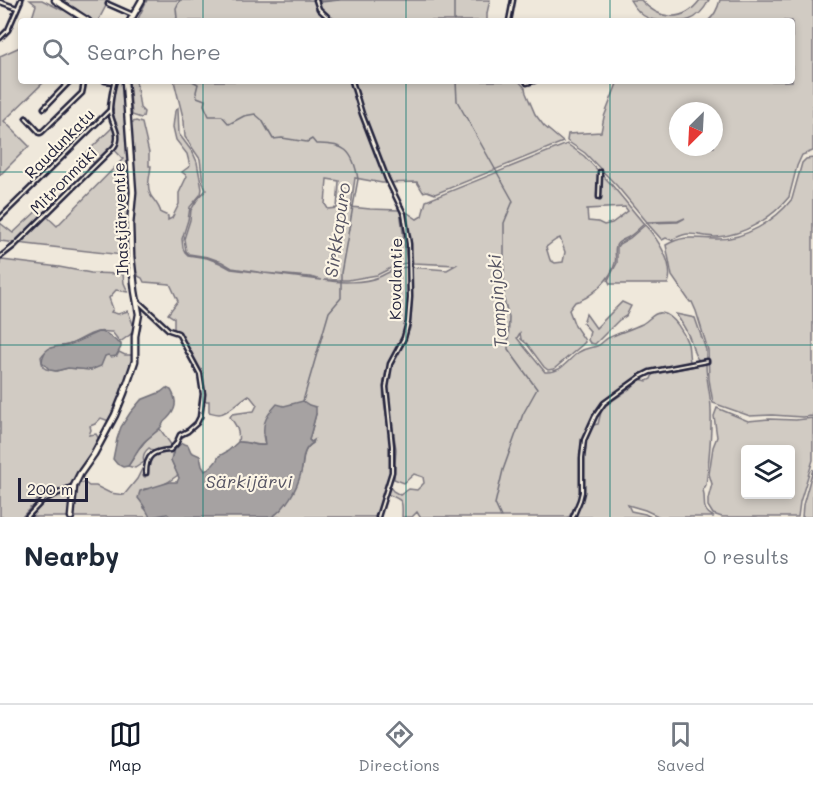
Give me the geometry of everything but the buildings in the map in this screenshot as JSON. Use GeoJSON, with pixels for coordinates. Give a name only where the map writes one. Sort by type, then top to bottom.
{"type":"FeatureCollection","features":[{"type":"Feature","properties":{"kind":"street"},"geometry":{"type":"LineString","coordinates":[[0,38],[8,30],[21,0]]}},
{"type":"Feature","properties":{"kind":"street"},"geometry":{"type":"LineString","coordinates":[[55,0],[83,18]]}},
{"type":"Feature","properties":{"kind":"street"},"geometry":{"type":"LineString","coordinates":[[108,4],[134,16],[142,0]]}},
{"type":"Feature","properties":{"kind":"street"},"geometry":{"type":"LineString","coordinates":[[316,0],[320,9],[329,18]]}},
{"type":"Feature","properties":{"kind":"street"},"geometry":{"type":"LineString","coordinates":[[510,18],[513,0]]}},
{"type":"Feature","properties":{"kind":"street"},"geometry":{"type":"LineString","coordinates":[[0,2],[17,8]]}},
{"type":"Feature","properties":{"kind":"street"},"geometry":{"type":"LineString","coordinates":[[44,108],[67,84]]}},
{"type":"Feature","properties":{"kind":"street"},"geometry":{"type":"LineString","coordinates":[[26,118],[39,133],[42,132],[82,93],[84,84]]}},
{"type":"Feature","properties":{"kind":"street"},"geometry":{"type":"LineString","coordinates":[[110,110],[114,84]]}},
{"type":"Feature","properties":{"kind":"street","name":"Ihastjärventie"},"geometry":{"type":"LineString","coordinates":[[70,517],[74,486],[115,415],[135,361],[135,336],[139,314],[131,256],[130,225],[133,192],[125,84]]}},
{"type":"Feature","properties":{"kind":"street","name":"Kovalantie"},"geometry":{"type":"LineString","coordinates":[[353,84],[387,179],[404,214],[409,244],[408,322],[404,338],[390,364],[386,387],[393,446],[392,472],[378,517]]}},
{"type":"Feature","properties":{"kind":"street","name":"Raudunkatu"},"geometry":{"type":"LineString","coordinates":[[0,218],[110,110]]}},
{"type":"Feature","properties":{"kind":"street","name":"Mitronmäki"},"geometry":{"type":"LineString","coordinates":[[0,257],[14,246],[114,147],[118,141],[110,110]]}},
{"type":"Feature","properties":{"kind":"street"},"geometry":{"type":"LineString","coordinates":[[599,197],[600,172]]}},
{"type":"Feature","properties":{"kind":"street"},"geometry":{"type":"LineString","coordinates":[[137,300],[169,330],[178,333],[200,374],[203,394],[197,423],[180,435],[170,450],[157,451],[152,454],[146,464],[146,473]]}},
{"type":"Feature","properties":{"kind":"street"},"geometry":{"type":"LineString","coordinates":[[573,517],[582,492],[582,448],[594,416],[604,403],[650,372],[707,361]]}},
{"type":"Feature","properties":{"kind":"street"},"geometry":{"type":"LineString","coordinates":[[27,517],[43,500],[74,486]]}},
{"type":"Feature","properties":{"kind":"shaded area"},"geometry":{"type":"Polygon","coordinates":[[[30,0],[42,0],[78,18],[32,18],[36,5],[30,0]]]}},
{"type":"Feature","properties":{"kind":"shaded area"},"geometry":{"type":"Polygon","coordinates":[[[60,0],[109,0],[100,18],[89,18],[60,0]]]}},
{"type":"Feature","properties":{"kind":"shaded area"},"geometry":{"type":"Polygon","coordinates":[[[147,0],[490,0],[487,18],[138,18],[147,0]]]}},
{"type":"Feature","properties":{"kind":"shaded area"},"geometry":{"type":"Polygon","coordinates":[[[630,0],[641,0],[655,12],[671,16],[686,13],[700,0],[709,0],[693,18],[649,18],[634,7],[630,0]]]}},
{"type":"Feature","properties":{"kind":"shaded area"},"geometry":{"type":"Polygon","coordinates":[[[720,0],[813,0],[813,151],[802,155],[789,197],[757,224],[727,236],[688,234],[671,240],[666,238],[662,240],[647,223],[678,222],[685,218],[678,221],[647,222],[585,153],[567,141],[568,134],[601,132],[604,117],[617,84],[795,84],[795,18],[711,18],[720,0]]]}},
{"type":"Feature","properties":{"kind":"shaded area"},"geometry":{"type":"Polygon","coordinates":[[[18,48],[18,84],[42,84],[4,121],[29,146],[0,175],[0,56],[18,48]]]}},
{"type":"Feature","properties":{"kind":"shaded area"},"geometry":{"type":"Polygon","coordinates":[[[114,84],[125,84],[133,192],[131,256],[0,241],[0,223],[13,233],[39,209],[57,226],[123,159],[112,147],[94,163],[85,154],[116,124],[111,97],[114,84]]]}},
{"type":"Feature","properties":{"kind":"shaded area"},"geometry":{"type":"Polygon","coordinates":[[[129,84],[136,84],[140,108],[144,112],[141,118],[132,115],[129,84]]]}},
{"type":"Feature","properties":{"kind":"shaded area"},"geometry":{"type":"Polygon","coordinates":[[[175,84],[522,84],[535,114],[544,126],[563,142],[435,194],[423,192],[417,182],[382,183],[355,178],[351,207],[400,210],[407,263],[397,265],[377,275],[348,280],[324,280],[344,282],[366,280],[407,267],[407,318],[384,382],[391,462],[388,482],[377,517],[272,517],[283,504],[301,472],[306,451],[313,443],[309,440],[316,414],[263,435],[265,445],[238,442],[237,428],[230,417],[232,414],[254,411],[257,405],[249,395],[223,413],[209,412],[209,401],[204,401],[203,379],[197,364],[179,332],[174,331],[174,318],[168,314],[178,301],[170,284],[144,282],[135,272],[133,230],[135,180],[130,123],[136,121],[142,123],[149,153],[149,166],[151,166],[150,193],[161,213],[168,216],[168,220],[172,218],[179,204],[179,193],[187,176],[182,172],[190,166],[187,154],[176,140],[173,127],[175,111],[178,108],[179,134],[197,162],[202,189],[201,194],[190,207],[182,239],[185,252],[188,255],[207,258],[231,269],[321,280],[232,268],[222,262],[208,257],[189,254],[186,251],[184,239],[191,210],[206,190],[200,159],[185,137],[184,121],[175,84]],[[327,179],[325,204],[328,209],[337,208],[339,181],[327,179]]]}},
{"type":"Feature","properties":{"kind":"shaded area"},"geometry":{"type":"Polygon","coordinates":[[[567,144],[584,156],[611,184],[644,224],[617,244],[615,263],[605,281],[587,297],[575,302],[569,310],[575,326],[584,339],[585,342],[582,345],[554,369],[548,370],[521,339],[520,333],[517,338],[545,372],[560,368],[579,352],[642,324],[659,313],[671,317],[688,344],[690,362],[650,370],[640,375],[598,408],[580,451],[579,500],[569,517],[420,517],[417,512],[412,517],[402,517],[401,501],[387,494],[389,486],[400,495],[409,489],[417,490],[424,483],[423,477],[414,474],[404,483],[394,479],[396,449],[388,397],[391,365],[404,344],[410,328],[412,298],[410,267],[447,270],[456,265],[413,263],[405,211],[417,219],[422,216],[426,201],[567,144]],[[625,207],[587,209],[588,221],[604,225],[612,223],[628,211],[625,207]],[[560,238],[546,247],[550,260],[555,263],[563,262],[565,252],[560,238]]]}},
{"type":"Feature","properties":{"kind":"shaded area"},"geometry":{"type":"Polygon","coordinates":[[[813,158],[813,416],[750,416],[713,403],[708,350],[692,302],[672,276],[666,245],[685,238],[727,238],[758,228],[777,215],[792,199],[802,163],[806,159],[813,158]]]}},
{"type":"Feature","properties":{"kind":"shaded area"},"geometry":{"type":"Polygon","coordinates":[[[645,225],[664,253],[669,269],[668,284],[610,284],[608,280],[617,263],[617,247],[645,225]]]}},
{"type":"Feature","properties":{"kind":"shaded area"},"geometry":{"type":"Polygon","coordinates":[[[0,261],[91,273],[123,274],[128,292],[116,290],[109,298],[113,309],[111,312],[118,314],[128,311],[134,327],[131,334],[120,342],[112,332],[97,332],[71,344],[51,348],[41,357],[43,367],[56,371],[68,368],[91,370],[108,354],[117,356],[119,352],[133,355],[133,361],[120,399],[109,421],[101,418],[90,426],[89,435],[96,434],[99,439],[72,484],[55,492],[43,494],[35,502],[34,507],[22,517],[0,517],[0,261]]]}},
{"type":"Feature","properties":{"kind":"shaded area"},"geometry":{"type":"Polygon","coordinates":[[[622,302],[631,306],[626,316],[595,344],[590,343],[588,340],[590,331],[583,323],[586,314],[596,328],[622,302]]]}},
{"type":"Feature","properties":{"kind":"shaded area"},"geometry":{"type":"Polygon","coordinates":[[[676,314],[695,318],[706,350],[706,359],[699,360],[696,356],[683,324],[676,314]]]}},
{"type":"Feature","properties":{"kind":"shaded area"},"geometry":{"type":"Polygon","coordinates":[[[706,364],[711,404],[711,429],[706,485],[703,490],[705,508],[714,517],[660,517],[628,505],[631,511],[651,517],[574,517],[582,499],[584,447],[593,425],[598,424],[602,408],[640,379],[647,381],[653,374],[706,364]]]}},
{"type":"Feature","properties":{"kind":"shaded area"},"geometry":{"type":"Polygon","coordinates":[[[717,408],[748,421],[813,418],[813,460],[800,502],[798,517],[722,517],[713,514],[708,506],[712,484],[709,474],[717,437],[714,416],[717,408]]]}},
{"type":"Feature","properties":{"kind":"shaded area"},"geometry":{"type":"Polygon","coordinates":[[[160,429],[172,446],[171,460],[178,475],[162,485],[144,489],[141,501],[144,503],[144,508],[154,517],[73,517],[79,483],[124,495],[142,469],[145,477],[147,464],[154,455],[149,448],[144,454],[144,462],[135,468],[128,466],[146,440],[160,429]]]}},
{"type":"Feature","properties":{"kind":"shaded area"},"geometry":{"type":"Polygon","coordinates":[[[813,469],[813,517],[802,517],[803,505],[813,469]]]}},
{"type":"Feature","properties":{"kind":"shaded area"},"geometry":{"type":"Polygon","coordinates":[[[71,489],[68,517],[29,517],[43,502],[71,489]]]}},
{"type":"Feature","properties":{"kind":"water"},"geometry":{"type":"Polygon","coordinates":[[[98,332],[106,333],[121,344],[116,356],[105,356],[101,366],[91,370],[68,368],[56,371],[50,370],[42,362],[46,351],[52,347],[71,344],[98,332]]]}},
{"type":"Feature","properties":{"kind":"water"},"geometry":{"type":"Polygon","coordinates":[[[166,388],[171,390],[175,398],[175,406],[170,416],[146,440],[128,466],[123,467],[117,464],[113,459],[117,439],[130,413],[141,400],[166,388]]]}},
{"type":"Feature","properties":{"kind":"water","name":"Särkijärvi"},"geometry":{"type":"Polygon","coordinates":[[[303,401],[316,407],[309,440],[311,442],[314,440],[306,449],[294,492],[272,517],[171,517],[167,514],[150,517],[138,498],[140,491],[177,482],[179,478],[171,460],[175,450],[182,443],[188,445],[191,452],[200,456],[205,471],[217,461],[219,456],[238,442],[265,445],[265,423],[272,409],[277,404],[284,406],[303,401]]]}},
{"type":"Feature","properties":{"kind":"waterway","name":"Sirkkapuro"},"geometry":{"type":"LineString","coordinates":[[177,18],[176,8],[180,0]]}},
{"type":"Feature","properties":{"kind":"waterway"},"geometry":{"type":"LineString","coordinates":[[320,0],[321,2],[339,0]]}},
{"type":"Feature","properties":{"kind":"waterway","name":"Tampinjoki"},"geometry":{"type":"LineString","coordinates":[[454,0],[454,18]]}},
{"type":"Feature","properties":{"kind":"waterway","name":"Sirkkapuro"},"geometry":{"type":"LineString","coordinates":[[198,84],[197,97],[205,100],[204,105],[209,116],[222,116],[229,124],[244,116],[255,114],[262,120],[273,139],[307,142],[312,139],[316,144],[340,147],[350,155],[356,169],[358,179],[341,273],[341,298],[329,312],[303,401]]}},
{"type":"Feature","properties":{"kind":"waterway","name":"Tampinjoki"},"geometry":{"type":"LineString","coordinates":[[456,84],[457,101],[513,201],[504,223],[504,300],[509,317],[508,349],[537,389],[523,414],[503,470],[495,504],[501,517]]}}]}
